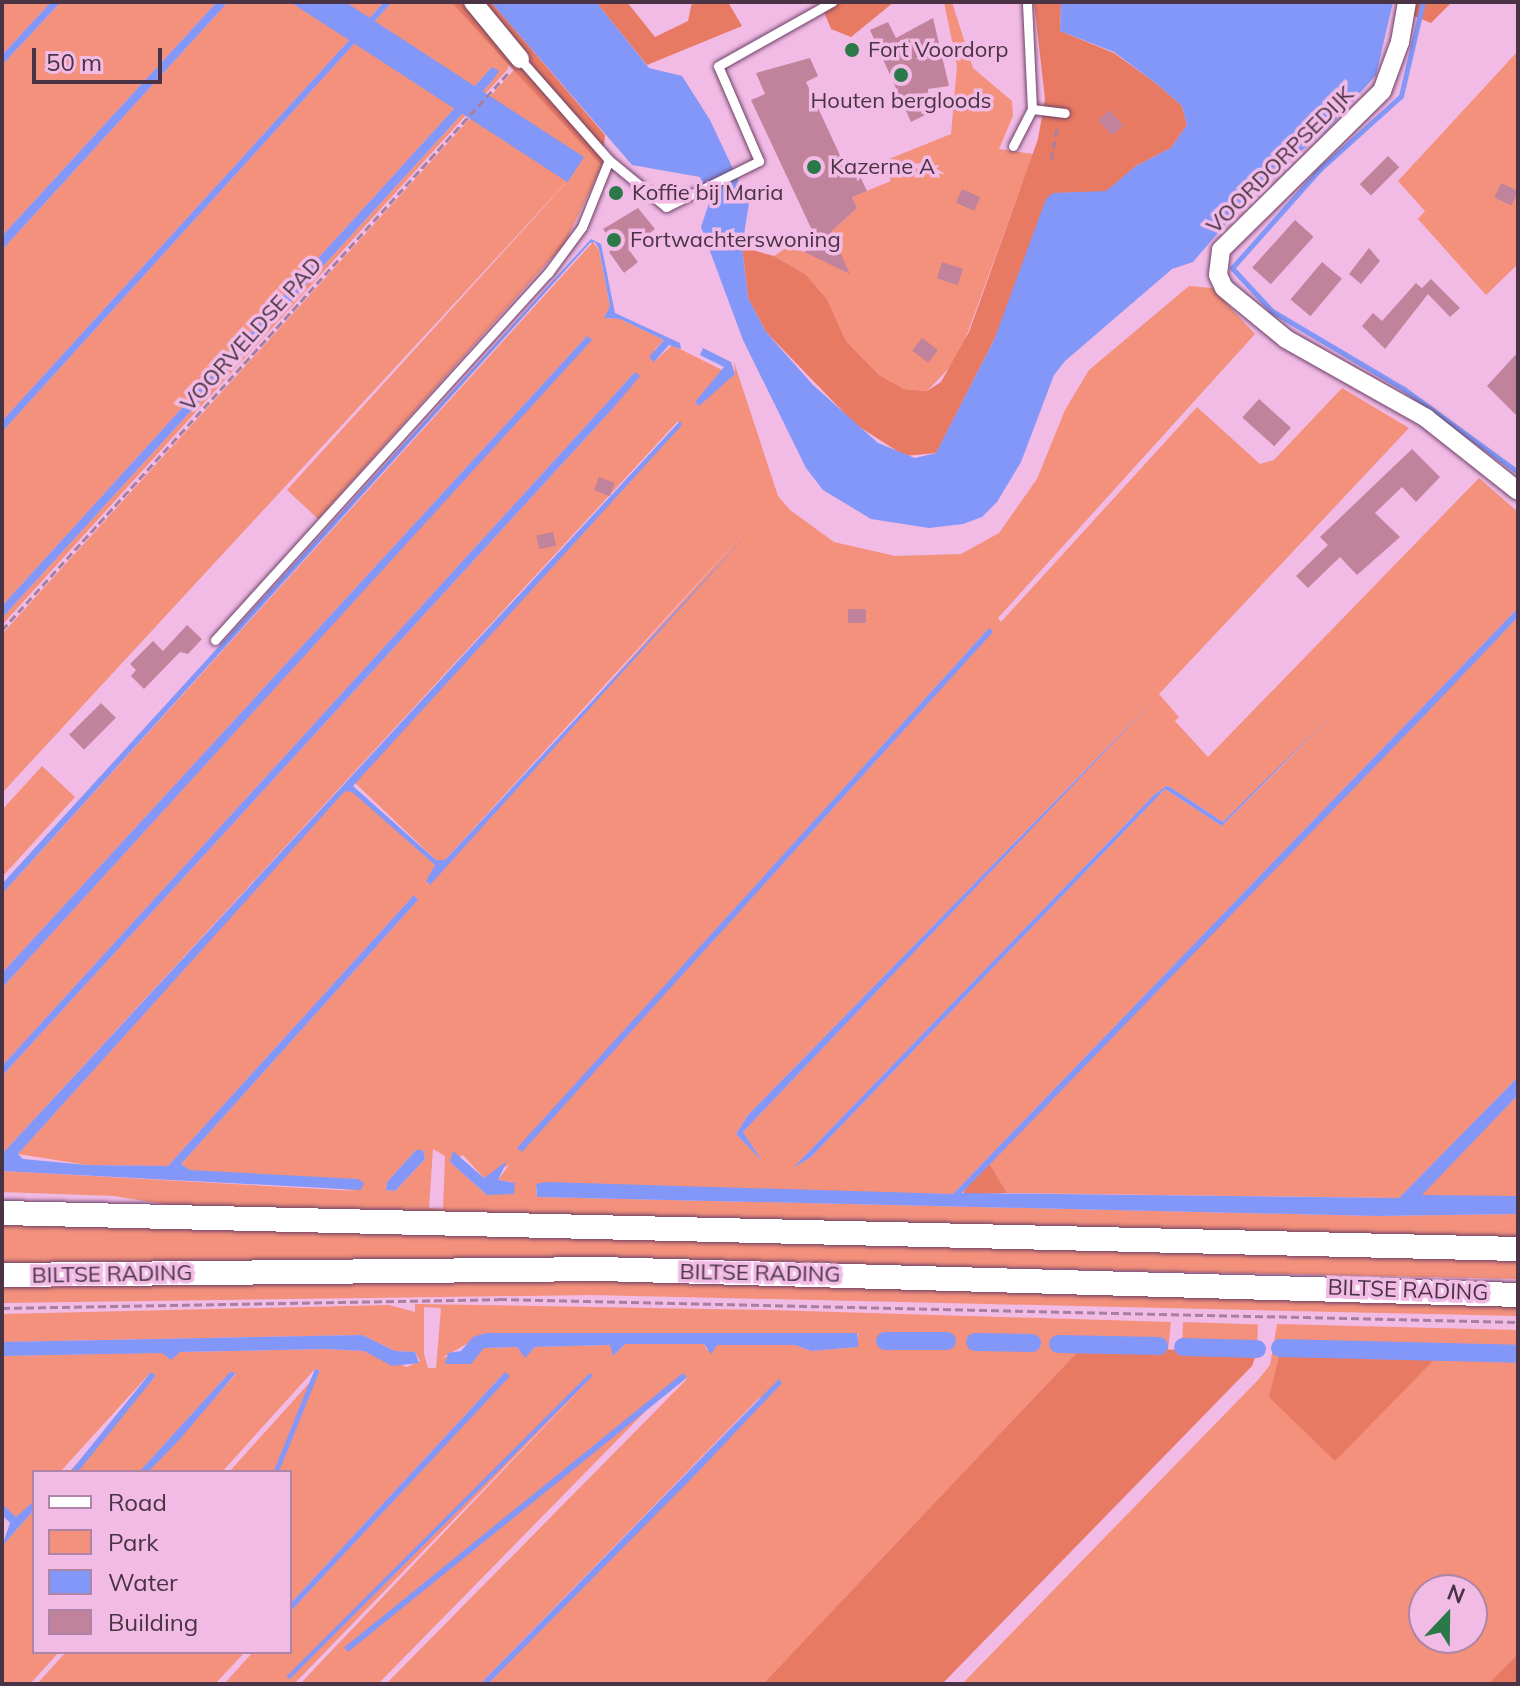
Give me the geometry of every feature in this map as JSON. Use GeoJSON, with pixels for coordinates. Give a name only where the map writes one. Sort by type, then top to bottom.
{"type":"FeatureCollection","features":[{"type":"Feature","properties":{"kind":"main road","name":"BILTSE RADING"},"geometry":{"type":"LineString","coordinates":[[2,1213],[1518,1249]]}},
{"type":"Feature","properties":{"kind":"main road","name":"BILTSE RADING"},"geometry":{"type":"LineString","coordinates":[[2,1275],[600,1269],[1518,1295]]}},
{"type":"Feature","properties":{"kind":"street"},"geometry":{"type":"LineString","coordinates":[[473,2],[520,59]]}},
{"type":"Feature","properties":{"kind":"street","name":"VOORDORPSEDIJK"},"geometry":{"type":"LineString","coordinates":[[1407,2],[1400,42],[1382,91],[1221,250],[1218,275],[1224,288],[1286,339],[1426,418],[1518,491]]}},
{"type":"Feature","properties":{"kind":"lane"},"geometry":{"type":"LineString","coordinates":[[520,59],[609,160],[666,207],[759,161],[718,66],[832,2]]}},
{"type":"Feature","properties":{"kind":"lane"},"geometry":{"type":"LineString","coordinates":[[1013,146],[1032,109],[1027,2]]}},
{"type":"Feature","properties":{"kind":"lane"},"geometry":{"type":"LineString","coordinates":[[1032,109],[1065,113]]}},
{"type":"Feature","properties":{"kind":"lane"},"geometry":{"type":"LineString","coordinates":[[215,640],[548,273],[582,227],[609,160]]}},
{"type":"Feature","properties":{"kind":"path","name":"VOORVELDSE PAD"},"geometry":{"type":"LineString","coordinates":[[2,630],[520,59]]}},
{"type":"Feature","properties":{"kind":"path"},"geometry":{"type":"LineString","coordinates":[[1051,160],[1056,137]]}},
{"type":"Feature","properties":{"kind":"path","name":"BILTSE RADING"},"geometry":{"type":"LineString","coordinates":[[2,1308],[499,1299],[1518,1322]]}},
{"type":"Feature","properties":{"kind":"green space"},"geometry":{"type":"Polygon","coordinates":[[[2,2],[51,2],[2,55],[2,2]]]}},
{"type":"Feature","properties":{"kind":"green space"},"geometry":{"type":"Polygon","coordinates":[[[61,2],[217,2],[2,236],[2,65],[61,2]]]}},
{"type":"Feature","properties":{"kind":"green space"},"geometry":{"type":"Polygon","coordinates":[[[228,2],[384,2],[2,421],[2,250],[228,2]]]}},
{"type":"Feature","properties":{"kind":"green space"},"geometry":{"type":"Polygon","coordinates":[[[392,2],[451,2],[509,64],[507,70],[2,625],[2,618],[492,81],[492,67],[2,606],[2,432],[392,2]]]}},
{"type":"Feature","properties":{"kind":"green space"},"geometry":{"type":"Polygon","coordinates":[[[944,2],[952,2],[973,68],[1012,101],[1013,116],[999,149],[1033,154],[958,359],[927,391],[904,389],[879,375],[846,341],[827,299],[805,274],[774,256],[790,245],[849,273],[831,232],[857,208],[852,197],[891,181],[884,161],[951,134],[957,66],[944,2]]]}},
{"type":"Feature","properties":{"kind":"green space"},"geometry":{"type":"Polygon","coordinates":[[[1518,51],[1518,264],[1486,295],[1418,219],[1425,211],[1398,181],[1518,51]]]}},
{"type":"Feature","properties":{"kind":"green space"},"geometry":{"type":"Polygon","coordinates":[[[514,70],[602,166],[565,243],[318,519],[287,490],[585,162],[2,793],[2,634],[514,70]]]}},
{"type":"Feature","properties":{"kind":"green space"},"geometry":{"type":"Polygon","coordinates":[[[593,242],[599,250],[610,306],[605,318],[620,319],[664,340],[655,349],[655,361],[672,345],[722,370],[696,404],[735,374],[734,362],[778,496],[790,510],[834,542],[895,556],[961,554],[999,533],[1037,479],[1065,410],[1089,370],[1189,286],[1212,288],[1255,334],[998,618],[1001,622],[1197,407],[1260,464],[1274,460],[1342,388],[1409,428],[1159,694],[1179,717],[1175,721],[1208,757],[1479,478],[1518,512],[1518,608],[953,1194],[536,1186],[537,1197],[1377,1216],[1518,1214],[1518,1238],[181,1207],[114,1196],[2,1192],[2,1171],[357,1191],[190,1170],[181,1164],[418,900],[414,895],[168,1166],[87,1165],[18,1154],[345,790],[352,791],[435,865],[427,885],[749,527],[445,860],[436,860],[353,781],[681,425],[678,421],[2,1154],[2,1076],[615,406],[635,372],[2,1066],[2,988],[591,340],[587,336],[2,973],[2,894],[593,242]],[[988,629],[518,1148],[522,1151],[992,632],[988,629]],[[1148,706],[748,1115],[736,1134],[762,1161],[743,1132],[1148,706]],[[1314,734],[1223,822],[1166,786],[1154,795],[793,1168],[811,1157],[1165,789],[1222,826],[1314,734]],[[433,1149],[429,1208],[443,1209],[445,1156],[433,1149]],[[416,1150],[387,1182],[386,1190],[395,1191],[425,1159],[423,1150],[416,1150]],[[463,1155],[450,1162],[487,1195],[512,1182],[498,1180],[509,1165],[484,1178],[463,1155]]]}},
{"type":"Feature","properties":{"kind":"green space"},"geometry":{"type":"Polygon","coordinates":[[[1518,617],[1518,1077],[1399,1198],[1007,1193],[989,1163],[1518,617]]]}},
{"type":"Feature","properties":{"kind":"green space"},"geometry":{"type":"Polygon","coordinates":[[[42,766],[75,797],[2,877],[2,810],[42,766]]]}},
{"type":"Feature","properties":{"kind":"green space"},"geometry":{"type":"Polygon","coordinates":[[[1518,1095],[1518,1196],[1423,1197],[1421,1194],[1518,1095]]]}},
{"type":"Feature","properties":{"kind":"green space"},"geometry":{"type":"Polygon","coordinates":[[[2,1225],[1518,1259],[1518,1279],[558,1259],[2,1265],[2,1225]]]}},
{"type":"Feature","properties":{"kind":"green space"},"geometry":{"type":"Polygon","coordinates":[[[599,1281],[1518,1301],[1518,1316],[592,1295],[2,1303],[2,1286],[599,1281]]]}},
{"type":"Feature","properties":{"kind":"green space"},"geometry":{"type":"Polygon","coordinates":[[[415,1304],[770,1310],[1171,1322],[1168,1350],[1082,1347],[763,1684],[488,1684],[782,1383],[757,1400],[480,1684],[386,1684],[687,1379],[683,1373],[378,1684],[300,1684],[593,1376],[294,1684],[224,1684],[251,1654],[292,1654],[292,1610],[509,1376],[504,1373],[292,1602],[292,1470],[231,1470],[320,1371],[315,1369],[224,1470],[150,1470],[236,1374],[230,1372],[141,1470],[71,1470],[155,1377],[151,1372],[62,1470],[32,1470],[32,1503],[25,1510],[16,1517],[2,1504],[2,1356],[325,1349],[364,1351],[407,1367],[420,1361],[415,1352],[395,1351],[362,1335],[2,1342],[2,1314],[389,1305],[415,1312],[415,1304]],[[424,1307],[424,1354],[428,1368],[436,1368],[441,1308],[424,1307]],[[486,1333],[442,1358],[483,1348],[517,1347],[525,1357],[535,1347],[611,1345],[613,1356],[625,1344],[704,1344],[707,1350],[717,1345],[795,1345],[811,1351],[857,1347],[856,1333],[486,1333]]]}},
{"type":"Feature","properties":{"kind":"green space"},"geometry":{"type":"Polygon","coordinates":[[[1183,1322],[1258,1325],[1257,1354],[1182,1351],[1183,1322]]]}},
{"type":"Feature","properties":{"kind":"green space"},"geometry":{"type":"Polygon","coordinates":[[[1277,1324],[1518,1330],[1518,1654],[1488,1684],[962,1684],[1270,1365],[1277,1324]],[[1280,1353],[1335,1460],[1436,1357],[1280,1353]]]}},
{"type":"Feature","properties":{"kind":"green space"},"geometry":{"type":"Polygon","coordinates":[[[32,1512],[32,1654],[57,1654],[30,1684],[2,1684],[2,1546],[32,1512]]]}},
{"type":"Feature","properties":{"kind":"green space"},"geometry":{"type":"Polygon","coordinates":[[[64,1654],[243,1654],[215,1684],[37,1684],[64,1654]]]}},
{"type":"Feature","properties":{"kind":"shaded area"},"geometry":{"type":"Polygon","coordinates":[[[451,2],[491,2],[605,135],[602,166],[451,2]]]}},
{"type":"Feature","properties":{"kind":"shaded area"},"geometry":{"type":"Polygon","coordinates":[[[596,2],[627,2],[655,37],[688,21],[692,2],[728,2],[742,26],[647,65],[596,2]]]}},
{"type":"Feature","properties":{"kind":"shaded area"},"geometry":{"type":"Polygon","coordinates":[[[820,2],[894,2],[851,37],[831,29],[820,2]]]}},
{"type":"Feature","properties":{"kind":"shaded area"},"geometry":{"type":"Polygon","coordinates":[[[1034,2],[1061,2],[1060,31],[1114,53],[1157,84],[1182,106],[1187,125],[1171,148],[1136,166],[1106,192],[1053,193],[994,340],[936,453],[905,456],[855,424],[766,332],[748,298],[742,247],[774,256],[805,274],[827,299],[846,341],[879,375],[904,389],[927,391],[941,382],[969,332],[1038,139],[1045,99],[1034,2]]]}},
{"type":"Feature","properties":{"kind":"shaded area"},"geometry":{"type":"Polygon","coordinates":[[[1415,2],[1452,2],[1431,23],[1414,16],[1415,2]]]}},
{"type":"Feature","properties":{"kind":"shaded area"},"geometry":{"type":"Polygon","coordinates":[[[989,1163],[1007,1193],[963,1195],[965,1188],[989,1163]]]}},
{"type":"Feature","properties":{"kind":"shaded area"},"geometry":{"type":"Polygon","coordinates":[[[1082,1347],[1257,1352],[1252,1366],[942,1684],[763,1684],[1082,1347]]]}},
{"type":"Feature","properties":{"kind":"shaded area"},"geometry":{"type":"Polygon","coordinates":[[[1280,1353],[1437,1357],[1335,1461],[1269,1397],[1280,1353]]]}},
{"type":"Feature","properties":{"kind":"shaded area"},"geometry":{"type":"Polygon","coordinates":[[[1518,1654],[1518,1684],[1488,1684],[1518,1654]]]}},
{"type":"Feature","properties":{"kind":"water"},"geometry":{"type":"Polygon","coordinates":[[[51,2],[61,2],[2,65],[2,55],[51,2]]]}},
{"type":"Feature","properties":{"kind":"water"},"geometry":{"type":"Polygon","coordinates":[[[217,2],[228,2],[2,250],[2,236],[217,2]]]}},
{"type":"Feature","properties":{"kind":"water"},"geometry":{"type":"Polygon","coordinates":[[[290,2],[345,2],[584,157],[568,182],[290,2]]]}},
{"type":"Feature","properties":{"kind":"water"},"geometry":{"type":"Polygon","coordinates":[[[384,2],[392,2],[2,432],[2,421],[384,2]]]}},
{"type":"Feature","properties":{"kind":"water"},"geometry":{"type":"Polygon","coordinates":[[[491,2],[596,2],[649,68],[682,76],[710,120],[749,203],[742,247],[748,298],[766,332],[813,385],[878,443],[915,458],[936,453],[994,340],[1046,199],[1053,193],[1106,191],[1136,166],[1171,148],[1187,125],[1182,106],[1114,52],[1060,31],[1061,2],[1393,2],[1376,75],[1327,130],[1258,186],[1193,262],[1172,269],[1065,361],[1054,375],[1021,462],[997,502],[982,517],[963,524],[929,528],[871,519],[823,490],[806,468],[743,340],[701,227],[710,200],[700,177],[632,165],[491,2]]]}},
{"type":"Feature","properties":{"kind":"water"},"geometry":{"type":"Polygon","coordinates":[[[492,67],[499,71],[492,81],[2,618],[2,606],[492,67]]]}},
{"type":"Feature","properties":{"kind":"water"},"geometry":{"type":"Polygon","coordinates":[[[591,239],[601,244],[615,313],[680,343],[681,349],[669,345],[654,362],[649,357],[664,340],[620,319],[604,318],[610,306],[599,249],[595,242],[590,243],[2,894],[2,884],[591,239]]]}},
{"type":"Feature","properties":{"kind":"water"},"geometry":{"type":"Polygon","coordinates":[[[587,336],[592,340],[2,988],[2,973],[587,336]]]}},
{"type":"Feature","properties":{"kind":"water"},"geometry":{"type":"Polygon","coordinates":[[[703,348],[731,362],[735,374],[699,406],[695,402],[724,367],[700,355],[703,348]]]}},
{"type":"Feature","properties":{"kind":"water"},"geometry":{"type":"Polygon","coordinates":[[[635,372],[640,376],[615,406],[2,1076],[2,1066],[635,372]]]}},
{"type":"Feature","properties":{"kind":"water"},"geometry":{"type":"Polygon","coordinates":[[[680,421],[682,425],[353,786],[436,860],[445,860],[752,529],[430,885],[426,881],[435,865],[352,792],[345,791],[18,1154],[23,1159],[87,1165],[168,1166],[414,895],[418,900],[181,1164],[190,1170],[358,1179],[364,1183],[361,1190],[2,1171],[2,1154],[680,421]]]}},
{"type":"Feature","properties":{"kind":"water"},"geometry":{"type":"Polygon","coordinates":[[[1518,608],[1518,617],[962,1193],[1399,1198],[1518,1077],[1518,1095],[1422,1195],[1518,1196],[1518,1214],[1377,1216],[537,1197],[536,1184],[546,1182],[953,1194],[1518,608]]]}},
{"type":"Feature","properties":{"kind":"water"},"geometry":{"type":"Polygon","coordinates":[[[989,628],[993,632],[522,1152],[517,1148],[989,628]]]}},
{"type":"Feature","properties":{"kind":"water"},"geometry":{"type":"Polygon","coordinates":[[[1159,695],[743,1132],[762,1161],[736,1134],[748,1115],[1159,695]]]}},
{"type":"Feature","properties":{"kind":"water"},"geometry":{"type":"Polygon","coordinates":[[[1337,710],[1222,826],[1165,789],[811,1157],[793,1168],[1154,795],[1166,786],[1170,787],[1223,822],[1337,710]]]}},
{"type":"Feature","properties":{"kind":"water"},"geometry":{"type":"Polygon","coordinates":[[[416,1150],[423,1150],[425,1159],[395,1191],[386,1190],[387,1182],[416,1150]]]}},
{"type":"Feature","properties":{"kind":"water"},"geometry":{"type":"Polygon","coordinates":[[[453,1151],[484,1178],[507,1161],[498,1180],[515,1183],[514,1194],[487,1195],[450,1162],[453,1151]]]}},
{"type":"Feature","properties":{"kind":"water"},"geometry":{"type":"Polygon","coordinates":[[[486,1333],[857,1333],[858,1347],[811,1351],[795,1345],[717,1345],[711,1354],[704,1344],[625,1344],[613,1356],[610,1345],[535,1347],[525,1358],[517,1347],[484,1348],[471,1364],[445,1364],[448,1353],[461,1351],[473,1337],[486,1333]]]}},
{"type":"Feature","properties":{"kind":"water"},"geometry":{"type":"Polygon","coordinates":[[[362,1335],[395,1351],[415,1352],[419,1363],[392,1366],[364,1351],[325,1349],[180,1352],[171,1360],[162,1353],[2,1356],[2,1342],[362,1335]]]}},
{"type":"Feature","properties":{"kind":"water"},"geometry":{"type":"Polygon","coordinates":[[[315,1369],[320,1371],[280,1470],[274,1470],[315,1369]]]}},
{"type":"Feature","properties":{"kind":"water"},"geometry":{"type":"Polygon","coordinates":[[[151,1372],[156,1376],[79,1470],[72,1470],[151,1372]]]}},
{"type":"Feature","properties":{"kind":"water"},"geometry":{"type":"Polygon","coordinates":[[[230,1372],[236,1373],[150,1470],[141,1470],[230,1372]]]}},
{"type":"Feature","properties":{"kind":"water"},"geometry":{"type":"Polygon","coordinates":[[[505,1372],[510,1376],[292,1610],[292,1602],[505,1372]]]}},
{"type":"Feature","properties":{"kind":"water"},"geometry":{"type":"Polygon","coordinates":[[[590,1373],[593,1376],[289,1679],[287,1676],[590,1373]]]}},
{"type":"Feature","properties":{"kind":"water"},"geometry":{"type":"Polygon","coordinates":[[[683,1373],[687,1378],[348,1652],[344,1647],[683,1373]]]}},
{"type":"Feature","properties":{"kind":"water"},"geometry":{"type":"Polygon","coordinates":[[[779,1379],[782,1383],[696,1474],[488,1684],[480,1684],[779,1379]]]}},
{"type":"Feature","properties":{"kind":"water"},"geometry":{"type":"Polygon","coordinates":[[[32,1503],[32,1512],[2,1546],[10,1523],[2,1515],[2,1504],[16,1517],[32,1503]]]}},
{"type":"Feature","properties":{"kind":"building"},"geometry":{"type":"Polygon","coordinates":[[[933,18],[949,86],[928,89],[929,113],[911,122],[870,30],[888,22],[896,38],[933,18]]]}},
{"type":"Feature","properties":{"kind":"building","name":"Kazerne A"},"geometry":{"type":"Polygon","coordinates":[[[810,58],[818,76],[806,82],[850,177],[858,172],[867,191],[852,197],[857,208],[831,232],[850,274],[804,252],[819,245],[751,100],[765,94],[756,73],[810,58]]]}},
{"type":"Feature","properties":{"kind":"building"},"geometry":{"type":"Polygon","coordinates":[[[1109,110],[1123,125],[1112,136],[1098,120],[1109,110]]]}},
{"type":"Feature","properties":{"kind":"building"},"geometry":{"type":"Polygon","coordinates":[[[1388,156],[1399,167],[1371,196],[1360,184],[1388,156]]]}},
{"type":"Feature","properties":{"kind":"building"},"geometry":{"type":"Polygon","coordinates":[[[1501,183],[1518,191],[1511,206],[1494,198],[1501,183]]]}},
{"type":"Feature","properties":{"kind":"building"},"geometry":{"type":"Polygon","coordinates":[[[962,189],[980,197],[974,211],[956,203],[962,189]]]}},
{"type":"Feature","properties":{"kind":"building","name":"Fortwachterswoning"},"geometry":{"type":"Polygon","coordinates":[[[638,208],[655,229],[629,250],[638,262],[624,273],[609,252],[615,247],[603,229],[638,208]]]}},
{"type":"Feature","properties":{"kind":"building"},"geometry":{"type":"Polygon","coordinates":[[[1295,220],[1314,237],[1271,284],[1252,268],[1295,220]]]}},
{"type":"Feature","properties":{"kind":"building"},"geometry":{"type":"Polygon","coordinates":[[[1369,248],[1380,261],[1361,284],[1349,274],[1369,248]]]}},
{"type":"Feature","properties":{"kind":"building"},"geometry":{"type":"Polygon","coordinates":[[[942,262],[963,269],[958,285],[937,278],[942,262]]]}},
{"type":"Feature","properties":{"kind":"building"},"geometry":{"type":"Polygon","coordinates":[[[1322,262],[1342,279],[1310,316],[1291,300],[1322,262]]]}},
{"type":"Feature","properties":{"kind":"building"},"geometry":{"type":"Polygon","coordinates":[[[1431,279],[1460,308],[1450,317],[1428,294],[1385,349],[1362,326],[1373,313],[1382,321],[1416,283],[1425,291],[1422,288],[1431,279]]]}},
{"type":"Feature","properties":{"kind":"building"},"geometry":{"type":"Polygon","coordinates":[[[922,338],[938,350],[928,363],[912,351],[922,338]]]}},
{"type":"Feature","properties":{"kind":"building"},"geometry":{"type":"Polygon","coordinates":[[[1518,352],[1518,417],[1487,386],[1518,352]]]}},
{"type":"Feature","properties":{"kind":"building"},"geometry":{"type":"Polygon","coordinates":[[[1259,399],[1291,428],[1274,446],[1242,418],[1259,399]]]}},
{"type":"Feature","properties":{"kind":"building"},"geometry":{"type":"Polygon","coordinates":[[[1412,449],[1440,477],[1416,502],[1402,487],[1375,513],[1400,537],[1357,575],[1340,557],[1308,588],[1296,576],[1328,545],[1320,537],[1412,449]]]}},
{"type":"Feature","properties":{"kind":"building"},"geometry":{"type":"Polygon","coordinates":[[[599,477],[615,483],[610,496],[594,490],[599,477]]]}},
{"type":"Feature","properties":{"kind":"building"},"geometry":{"type":"Polygon","coordinates":[[[553,532],[556,546],[539,549],[536,536],[553,532]]]}},
{"type":"Feature","properties":{"kind":"building"},"geometry":{"type":"Polygon","coordinates":[[[848,609],[866,609],[866,623],[848,623],[848,609]]]}},
{"type":"Feature","properties":{"kind":"building"},"geometry":{"type":"Polygon","coordinates":[[[187,625],[202,639],[188,654],[180,652],[144,689],[131,676],[136,670],[130,664],[153,641],[163,651],[187,625]]]}},
{"type":"Feature","properties":{"kind":"building"},"geometry":{"type":"Polygon","coordinates":[[[101,703],[116,718],[84,750],[69,735],[101,703]]]}},
{"type":"Feature","properties":{"kind":"waterway"},"geometry":{"type":"LineString","coordinates":[[1423,2],[1401,96],[1319,170],[1232,268],[1272,311],[1404,389],[1518,472]]}},
{"type":"Feature","properties":{"kind":"waterway"},"geometry":{"type":"LineString","coordinates":[[885,1341],[947,1341]]}},
{"type":"Feature","properties":{"kind":"waterway"},"geometry":{"type":"LineString","coordinates":[[975,1342],[1032,1343]]}},
{"type":"Feature","properties":{"kind":"waterway"},"geometry":{"type":"LineString","coordinates":[[1058,1344],[1159,1346]]}},
{"type":"Feature","properties":{"kind":"waterway"},"geometry":{"type":"LineString","coordinates":[[1183,1347],[1257,1349]]}},
{"type":"Feature","properties":{"kind":"waterway"},"geometry":{"type":"LineString","coordinates":[[1280,1348],[1518,1354]]}},
{"type":"Feature","properties":{"kind":"place","name":"Fort Voordorp"},"geometry":{"type":"Point","coordinates":[852,50]}},
{"type":"Feature","properties":{"kind":"place","name":"Houten bergloods"},"geometry":{"type":"Point","coordinates":[901,75]}},
{"type":"Feature","properties":{"kind":"place","name":"Kazerne A"},"geometry":{"type":"Point","coordinates":[814,167]}},
{"type":"Feature","properties":{"kind":"place","name":"Koffie bij Maria"},"geometry":{"type":"Point","coordinates":[616,193]}},
{"type":"Feature","properties":{"kind":"place","name":"Fortwachterswoning"},"geometry":{"type":"Point","coordinates":[614,240]}}]}
